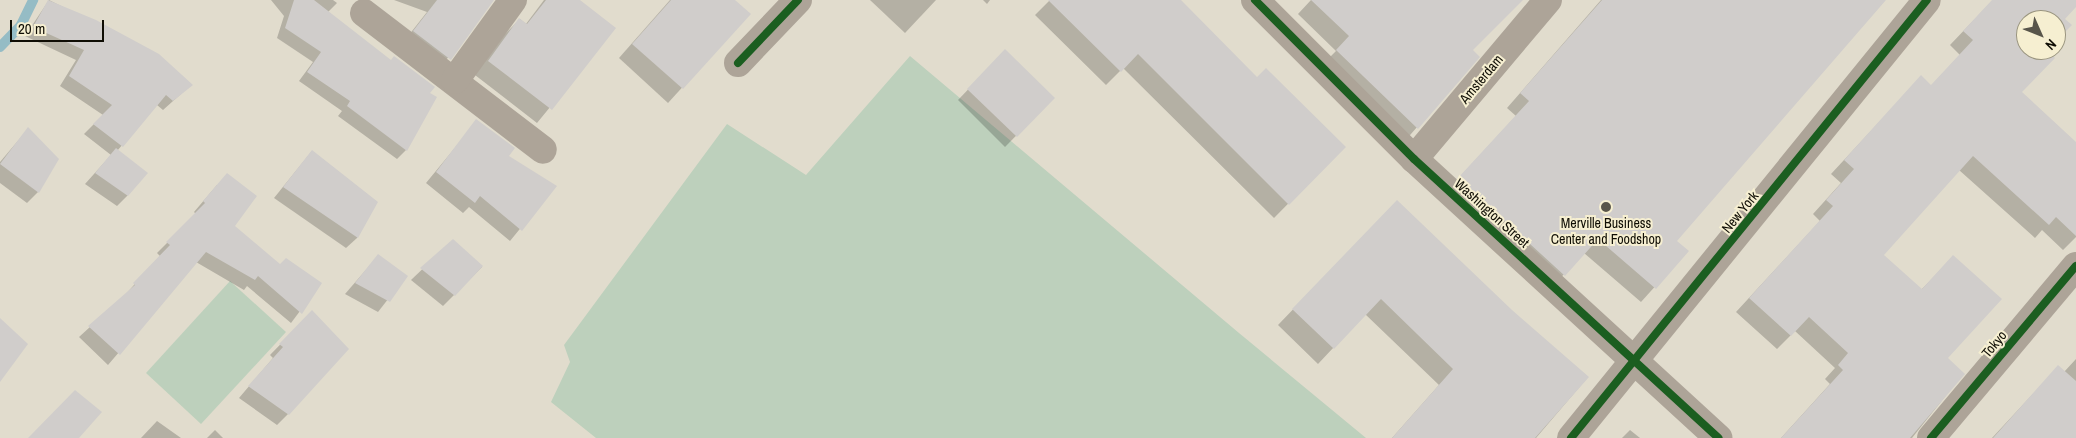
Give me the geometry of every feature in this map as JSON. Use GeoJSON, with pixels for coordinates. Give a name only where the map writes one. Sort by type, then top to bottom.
{"type":"FeatureCollection","features":[{"type":"Feature","properties":{"kind":"street"},"geometry":{"type":"LineString","coordinates":[[455,80],[513,0]]}},
{"type":"Feature","properties":{"kind":"street"},"geometry":{"type":"LineString","coordinates":[[738,63],[798,0]]}},
{"type":"Feature","properties":{"kind":"street","name":"Washington Street"},"geometry":{"type":"LineString","coordinates":[[1255,0],[1414,159],[1719,438]]}},
{"type":"Feature","properties":{"kind":"street","name":"Amsterdam"},"geometry":{"type":"LineString","coordinates":[[1414,159],[1548,0]]}},
{"type":"Feature","properties":{"kind":"street","name":"New York"},"geometry":{"type":"LineString","coordinates":[[1570,438],[1635,361],[1927,0]]}},
{"type":"Feature","properties":{"kind":"street"},"geometry":{"type":"LineString","coordinates":[[364,12],[455,80],[543,150]]}},
{"type":"Feature","properties":{"kind":"street","name":"Tokyo"},"geometry":{"type":"LineString","coordinates":[[1931,438],[2076,266]]}},
{"type":"Feature","properties":{"kind":"green space"},"geometry":{"type":"Polygon","coordinates":[[[910,56],[1366,438],[596,438],[551,402],[570,362],[564,345],[727,124],[806,175],[910,56]]]}},
{"type":"Feature","properties":{"kind":"green space"},"geometry":{"type":"Polygon","coordinates":[[[230,281],[286,332],[201,424],[146,373],[230,281]]]}},
{"type":"Feature","properties":{"kind":"building"},"geometry":{"type":"Polygon","coordinates":[[[48,0],[96,20],[159,54],[193,85],[173,101],[166,95],[123,147],[93,124],[112,105],[69,76],[84,50],[33,27],[48,0]]]}},
{"type":"Feature","properties":{"kind":"building"},"geometry":{"type":"Polygon","coordinates":[[[294,0],[314,0],[391,60],[394,56],[435,87],[430,93],[437,97],[407,151],[347,106],[350,101],[307,72],[321,52],[285,28],[294,0]]]}},
{"type":"Feature","properties":{"kind":"building"},"geometry":{"type":"Polygon","coordinates":[[[437,0],[494,0],[451,60],[413,31],[437,0]]]}},
{"type":"Feature","properties":{"kind":"building"},"geometry":{"type":"Polygon","coordinates":[[[546,0],[580,0],[616,28],[552,110],[488,61],[519,18],[527,24],[546,0]]]}},
{"type":"Feature","properties":{"kind":"building"},"geometry":{"type":"Polygon","coordinates":[[[671,0],[735,0],[751,14],[683,89],[632,44],[671,0]]]}},
{"type":"Feature","properties":{"kind":"building"},"geometry":{"type":"Polygon","coordinates":[[[1048,0],[1181,0],[1257,77],[1266,68],[1346,147],[1289,205],[1138,54],[1121,72],[1048,0]]]}},
{"type":"Feature","properties":{"kind":"building"},"geometry":{"type":"Polygon","coordinates":[[[1311,0],[1523,0],[1473,50],[1480,57],[1418,129],[1336,50],[1349,36],[1311,0]]]}},
{"type":"Feature","properties":{"kind":"building"},"geometry":{"type":"Polygon","coordinates":[[[1602,0],[1886,0],[1677,241],[1689,251],[1656,289],[1598,239],[1565,276],[1458,178],[1529,101],[1520,93],[1602,0]]]}},
{"type":"Feature","properties":{"kind":"building"},"geometry":{"type":"Polygon","coordinates":[[[1992,0],[2076,0],[2076,7],[2066,18],[2066,10],[2016,10],[2016,60],[2053,60],[2022,92],[2076,142],[2076,236],[2056,217],[2049,225],[1973,156],[1884,255],[1922,289],[1953,255],[2002,299],[1948,358],[1965,374],[1910,438],[1781,438],[1843,370],[1838,365],[1848,353],[1809,317],[1791,336],[1749,298],[1833,206],[1826,200],[1854,169],[1844,160],[1921,75],[1931,85],[1973,40],[1963,31],[1992,0]]]}},
{"type":"Feature","properties":{"kind":"building"},"geometry":{"type":"Polygon","coordinates":[[[2066,20],[2072,25],[2066,31],[2066,20]]]}},
{"type":"Feature","properties":{"kind":"building"},"geometry":{"type":"Polygon","coordinates":[[[1005,49],[1055,98],[1017,137],[967,89],[1005,49]]]}},
{"type":"Feature","properties":{"kind":"building"},"geometry":{"type":"Polygon","coordinates":[[[476,119],[515,148],[509,156],[557,186],[522,231],[480,196],[475,203],[436,172],[476,119]]]}},
{"type":"Feature","properties":{"kind":"building"},"geometry":{"type":"Polygon","coordinates":[[[28,127],[59,159],[39,193],[0,164],[28,127]]]}},
{"type":"Feature","properties":{"kind":"building"},"geometry":{"type":"Polygon","coordinates":[[[116,148],[148,173],[128,196],[95,173],[116,148]]]}},
{"type":"Feature","properties":{"kind":"building"},"geometry":{"type":"Polygon","coordinates":[[[312,150],[378,202],[358,238],[283,187],[312,150]]]}},
{"type":"Feature","properties":{"kind":"building"},"geometry":{"type":"Polygon","coordinates":[[[227,173],[257,196],[235,226],[280,264],[286,258],[322,283],[302,314],[258,276],[255,280],[206,252],[120,355],[88,326],[135,285],[133,283],[170,245],[166,242],[205,203],[203,201],[227,173]]]}},
{"type":"Feature","properties":{"kind":"building"},"geometry":{"type":"Polygon","coordinates":[[[1397,200],[1512,310],[1589,377],[1535,438],[1392,438],[1453,369],[1381,299],[1334,349],[1292,309],[1397,200]]]}},
{"type":"Feature","properties":{"kind":"building"},"geometry":{"type":"Polygon","coordinates":[[[453,239],[483,266],[455,296],[420,268],[453,239]]]}},
{"type":"Feature","properties":{"kind":"building"},"geometry":{"type":"Polygon","coordinates":[[[378,254],[408,276],[390,302],[355,283],[378,254]]]}},
{"type":"Feature","properties":{"kind":"building"},"geometry":{"type":"Polygon","coordinates":[[[312,310],[349,349],[289,415],[248,386],[283,347],[279,344],[312,310]]]}},
{"type":"Feature","properties":{"kind":"building"},"geometry":{"type":"Polygon","coordinates":[[[0,318],[28,344],[0,382],[0,318]]]}},
{"type":"Feature","properties":{"kind":"building"},"geometry":{"type":"Polygon","coordinates":[[[2058,365],[2076,381],[2076,438],[1993,438],[2058,365]]]}},
{"type":"Feature","properties":{"kind":"building"},"geometry":{"type":"Polygon","coordinates":[[[75,390],[102,412],[79,438],[28,438],[75,390]]]}},
{"type":"Feature","properties":{"kind":"waterway"},"geometry":{"type":"LineString","coordinates":[[0,47],[21,25],[33,0]]}},
{"type":"Feature","properties":{"kind":"cycle path"},"geometry":{"type":"LineString","coordinates":[[738,63],[798,0]]}},
{"type":"Feature","properties":{"kind":"cycle path"},"geometry":{"type":"LineString","coordinates":[[1255,0],[1414,159],[1719,438]]}},
{"type":"Feature","properties":{"kind":"cycle path"},"geometry":{"type":"LineString","coordinates":[[1571,438],[1927,0]]}},
{"type":"Feature","properties":{"kind":"cycle path"},"geometry":{"type":"LineString","coordinates":[[1931,438],[2076,266]]}},
{"type":"Feature","properties":{"kind":"place","name":"Merville Business Center and Foodshop"},"geometry":{"type":"Point","coordinates":[1606,207]}}]}
